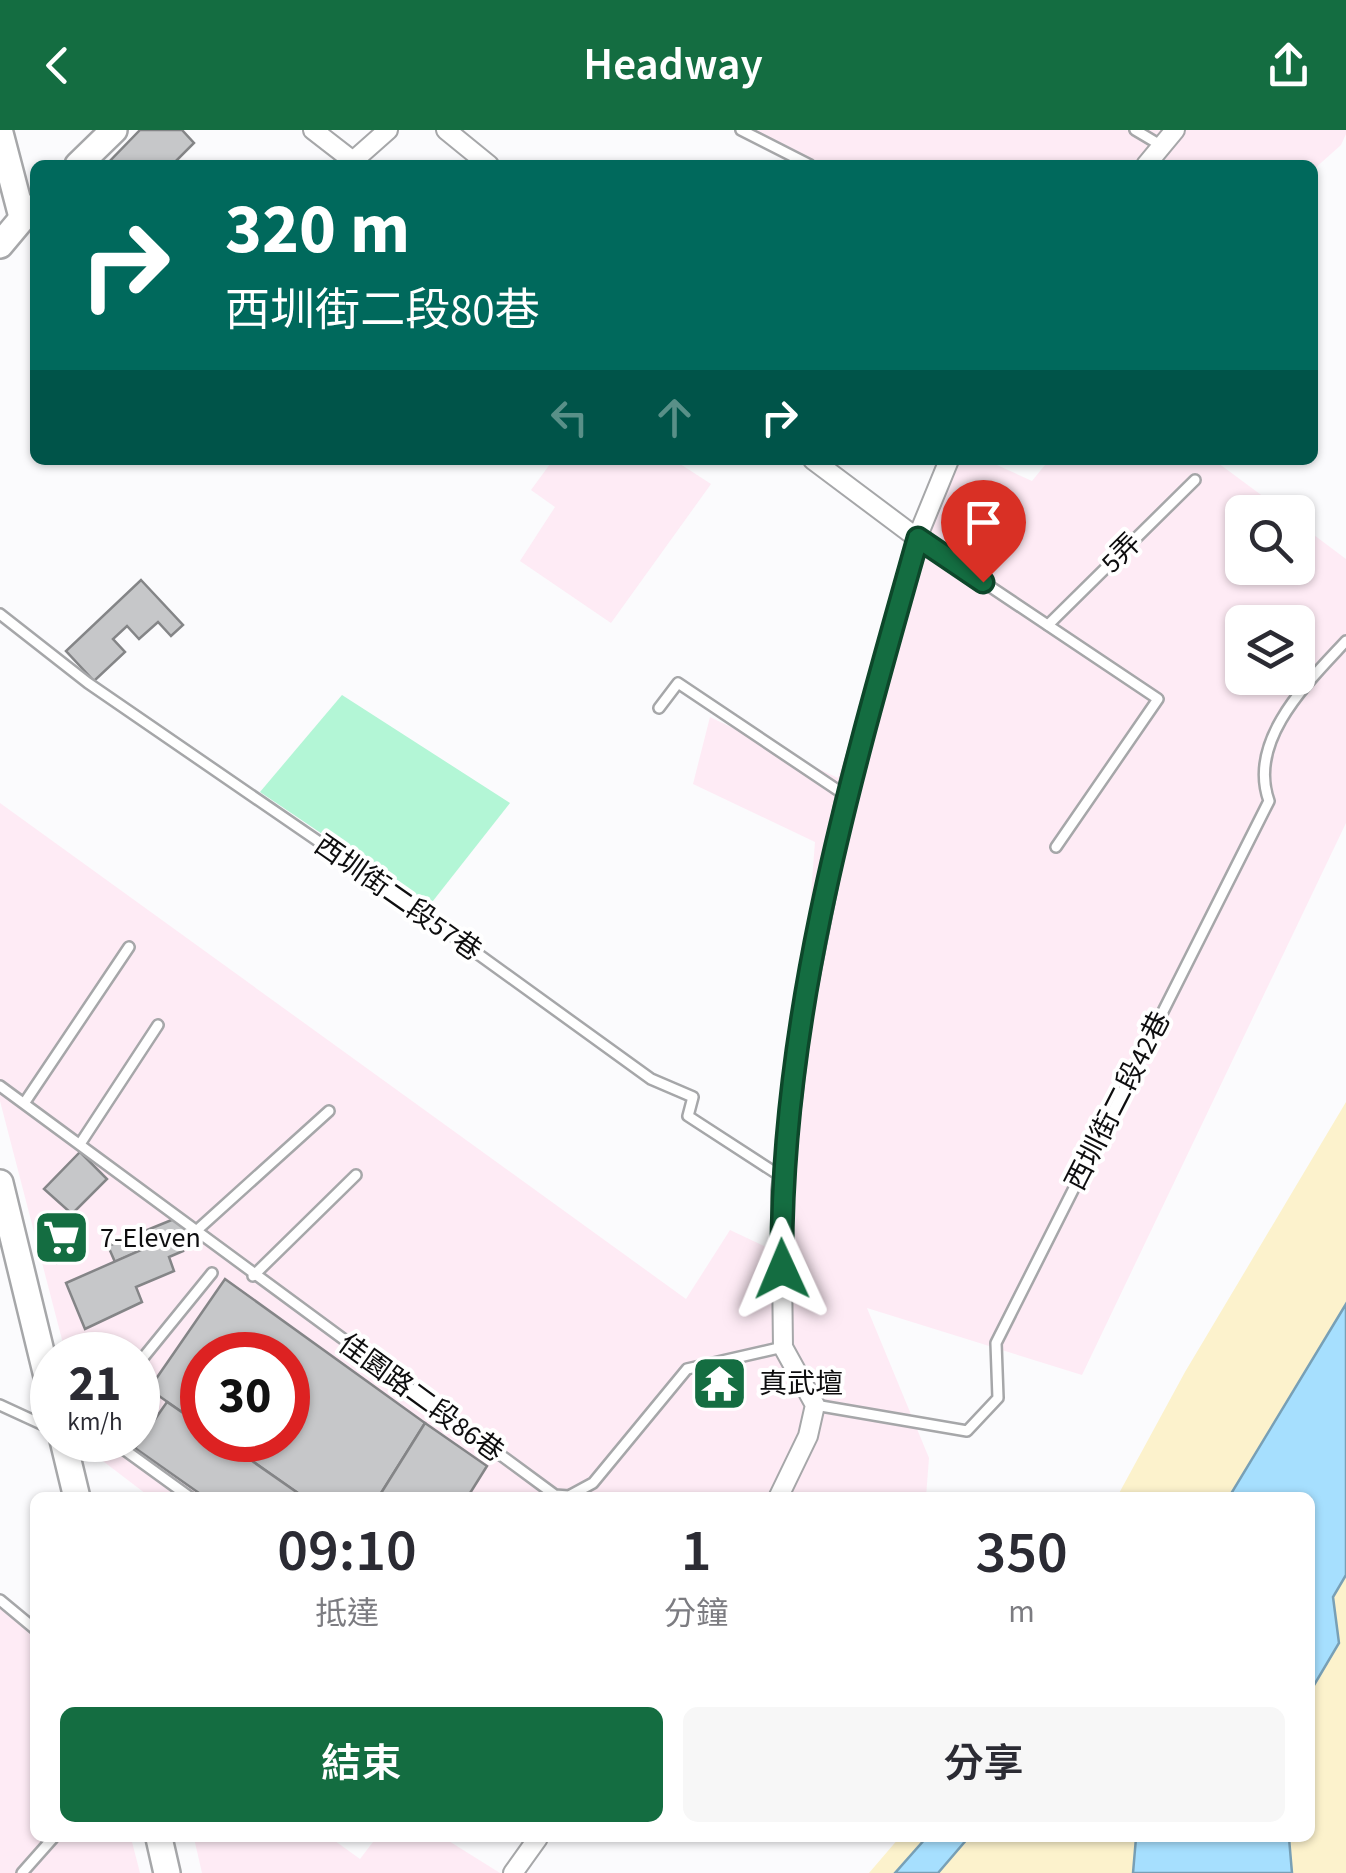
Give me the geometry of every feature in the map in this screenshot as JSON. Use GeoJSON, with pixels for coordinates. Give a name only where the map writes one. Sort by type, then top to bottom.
{"type":"FeatureCollection","features":[{"type":"Feature","properties":{"kind":"street"},"geometry":{"type":"LineString","coordinates":[[83,160],[114,130]]}},
{"type":"Feature","properties":{"kind":"street"},"geometry":{"type":"LineString","coordinates":[[313,130],[350,160]]}},
{"type":"Feature","properties":{"kind":"street"},"geometry":{"type":"LineString","coordinates":[[357,160],[388,130]]}},
{"type":"Feature","properties":{"kind":"street"},"geometry":{"type":"LineString","coordinates":[[446,130],[482,160]]}},
{"type":"Feature","properties":{"kind":"street"},"geometry":{"type":"LineString","coordinates":[[1150,160],[1175,130]]}},
{"type":"Feature","properties":{"kind":"street"},"geometry":{"type":"LineString","coordinates":[[0,133],[28,211],[0,245]]}},
{"type":"Feature","properties":{"kind":"street"},"geometry":{"type":"LineString","coordinates":[[820,465],[918,538]]}},
{"type":"Feature","properties":{"kind":"street"},"geometry":{"type":"LineString","coordinates":[[781,1492],[808,1436],[815,1405],[783,1347],[782,1177],[802,1016],[846,795],[918,538],[947,465]]}},
{"type":"Feature","properties":{"kind":"street"},"geometry":{"type":"LineString","coordinates":[[0,1183],[36,1332]]}},
{"type":"Feature","properties":{"kind":"street"},"geometry":{"type":"LineString","coordinates":[[68,1462],[76,1492]]}},
{"type":"Feature","properties":{"kind":"street"},"geometry":{"type":"LineString","coordinates":[[159,1842],[167,1873]]}},
{"type":"Feature","properties":{"kind":"street"},"geometry":{"type":"LineString","coordinates":[[513,1873],[535,1842]]}},
{"type":"Feature","properties":{"kind":"lane"},"geometry":{"type":"LineString","coordinates":[[742,130],[800,160]]}},
{"type":"Feature","properties":{"kind":"lane"},"geometry":{"type":"LineString","coordinates":[[1135,130],[1162,146]]}},
{"type":"Feature","properties":{"kind":"lane","name":"5弄"},"geometry":{"type":"LineString","coordinates":[[1048,626],[1194,480]]}},
{"type":"Feature","properties":{"kind":"lane"},"geometry":{"type":"LineString","coordinates":[[918,538],[1158,699],[1056,846]]}},
{"type":"Feature","properties":{"kind":"lane","name":"西圳街二段57巷"},"geometry":{"type":"LineString","coordinates":[[0,614],[88,684],[395,894],[651,1078],[693,1096],[688,1116],[700,1127],[782,1177]]}},
{"type":"Feature","properties":{"kind":"lane","name":"西圳街二段42巷"},"geometry":{"type":"LineString","coordinates":[[815,1405],[967,1431],[998,1398],[996,1342],[1270,801],[1262,779],[1286,706],[1346,641]]}},
{"type":"Feature","properties":{"kind":"lane"},"geometry":{"type":"LineString","coordinates":[[659,708],[678,683],[846,795]]}},
{"type":"Feature","properties":{"kind":"lane"},"geometry":{"type":"LineString","coordinates":[[25,1102],[130,947]]}},
{"type":"Feature","properties":{"kind":"lane"},"geometry":{"type":"LineString","coordinates":[[80,1144],[158,1025]]}},
{"type":"Feature","properties":{"kind":"lane","name":"佳園路二段86巷"},"geometry":{"type":"LineString","coordinates":[[0,1086],[551,1492]]}},
{"type":"Feature","properties":{"kind":"lane"},"geometry":{"type":"LineString","coordinates":[[195,1232],[329,1111]]}},
{"type":"Feature","properties":{"kind":"lane"},"geometry":{"type":"LineString","coordinates":[[254,1276],[356,1175]]}},
{"type":"Feature","properties":{"kind":"lane"},"geometry":{"type":"LineString","coordinates":[[160,1337],[212,1274]]}},
{"type":"Feature","properties":{"kind":"lane","name":"佳園路二段86巷"},"geometry":{"type":"LineString","coordinates":[[576,1492],[593,1483],[687,1370],[783,1347]]}},
{"type":"Feature","properties":{"kind":"lane"},"geometry":{"type":"LineString","coordinates":[[0,1406],[30,1419]]}},
{"type":"Feature","properties":{"kind":"lane"},"geometry":{"type":"LineString","coordinates":[[141,1462],[183,1492]]}},
{"type":"Feature","properties":{"kind":"lane"},"geometry":{"type":"LineString","coordinates":[[0,1600],[30,1625]]}},
{"type":"Feature","properties":{"kind":"lane"},"geometry":{"type":"LineString","coordinates":[[22,1873],[49,1842]]}},
{"type":"Feature","properties":{"kind":"shaded area"},"geometry":{"type":"Polygon","coordinates":[[[752,130],[1346,130],[1341,145],[1318,166],[1318,160],[798,160],[752,130]]]}},
{"type":"Feature","properties":{"kind":"shaded area"},"geometry":{"type":"Polygon","coordinates":[[[549,465],[682,465],[711,484],[611,623],[520,561],[555,507],[531,490],[549,465]]]}},
{"type":"Feature","properties":{"kind":"shaded area"},"geometry":{"type":"Polygon","coordinates":[[[939,465],[997,465],[1032,481],[1045,465],[1221,465],[1261,495],[1225,495],[1225,585],[1315,585],[1315,536],[1346,559],[1346,823],[1082,1375],[867,1308],[929,1458],[926,1492],[143,1492],[104,1462],[160,1462],[160,1332],[60,1332],[0,1101],[0,803],[686,1299],[730,1230],[783,1255],[815,842],[693,784],[710,717],[838,778],[939,465]]]}},
{"type":"Feature","properties":{"kind":"shaded area"},"geometry":{"type":"Polygon","coordinates":[[[0,1607],[30,1633],[30,1842],[132,1842],[140,1873],[0,1873],[0,1607]]]}},
{"type":"Feature","properties":{"kind":"shaded area"},"geometry":{"type":"Polygon","coordinates":[[[195,1842],[337,1842],[360,1859],[373,1842],[450,1842],[500,1873],[202,1873],[195,1842]]]}},
{"type":"Feature","properties":{"kind":"green space"},"geometry":{"type":"Polygon","coordinates":[[[342,695],[510,803],[429,906],[260,792],[342,695]]]}},
{"type":"Feature","properties":{"kind":"sand"},"geometry":{"type":"Polygon","coordinates":[[[1346,1102],[1346,1873],[869,1873],[896,1842],[1315,1842],[1315,1492],[1120,1492],[1185,1372],[1346,1102]]]}},
{"type":"Feature","properties":{"kind":"water"},"geometry":{"type":"Polygon","coordinates":[[[1346,1304],[1346,1575],[1333,1597],[1339,1643],[1315,1684],[1315,1492],[1232,1492],[1346,1304]]]}},
{"type":"Feature","properties":{"kind":"water"},"geometry":{"type":"Polygon","coordinates":[[[922,1842],[965,1842],[938,1873],[895,1873],[922,1842]]]}},
{"type":"Feature","properties":{"kind":"water"},"geometry":{"type":"Polygon","coordinates":[[[1136,1842],[1289,1842],[1292,1873],[1133,1873],[1136,1842]]]}},
{"type":"Feature","properties":{"kind":"building"},"geometry":{"type":"Polygon","coordinates":[[[140,130],[182,130],[194,143],[177,160],[111,160],[140,130]]]}},
{"type":"Feature","properties":{"kind":"building"},"geometry":{"type":"Polygon","coordinates":[[[141,580],[183,625],[171,636],[158,622],[139,639],[127,626],[113,639],[125,652],[94,681],[66,651],[141,580]]]}},
{"type":"Feature","properties":{"kind":"building"},"geometry":{"type":"Polygon","coordinates":[[[80,1152],[107,1179],[72,1214],[44,1189],[80,1152]]]}},
{"type":"Feature","properties":{"kind":"building","name":"7-Eleven"},"geometry":{"type":"Polygon","coordinates":[[[66,1212],[84,1253],[57,1263],[39,1223],[66,1212]]]}},
{"type":"Feature","properties":{"kind":"building"},"geometry":{"type":"Polygon","coordinates":[[[174,1219],[198,1238],[179,1243],[175,1235],[115,1262],[108,1246],[174,1219]]]}},
{"type":"Feature","properties":{"kind":"building"},"geometry":{"type":"Polygon","coordinates":[[[175,1235],[183,1251],[169,1257],[174,1271],[136,1287],[142,1302],[85,1329],[66,1283],[175,1235]]]}},
{"type":"Feature","properties":{"kind":"building"},"geometry":{"type":"Polygon","coordinates":[[[225,1279],[299,1332],[188,1332],[225,1279]]]}},
{"type":"Feature","properties":{"kind":"building"},"geometry":{"type":"Polygon","coordinates":[[[310,1340],[425,1423],[382,1492],[296,1492],[253,1462],[310,1462],[310,1340]]]}},
{"type":"Feature","properties":{"kind":"building"},"geometry":{"type":"Polygon","coordinates":[[[180,1344],[180,1411],[160,1397],[160,1373],[180,1344]]]}},
{"type":"Feature","properties":{"kind":"building"},"geometry":{"type":"Polygon","coordinates":[[[167,1402],[180,1411],[180,1462],[253,1462],[296,1492],[197,1492],[155,1462],[160,1462],[160,1412],[167,1402]]]}},
{"type":"Feature","properties":{"kind":"building"},"geometry":{"type":"Polygon","coordinates":[[[425,1423],[487,1466],[471,1492],[382,1492],[425,1423]]]}},
{"type":"Feature","properties":{"kind":"place","name":"7-Eleven"},"geometry":{"type":"Point","coordinates":[61,1238]}},
{"type":"Feature","properties":{"kind":"place","name":"真武壇"},"geometry":{"type":"Point","coordinates":[720,1384]}},
{"type":"Feature","properties":{"kind":"route"},"geometry":{"type":"LineString","coordinates":[[782,1269],[781,1191],[802,1016],[846,795],[918,538],[983,582]]}}]}
